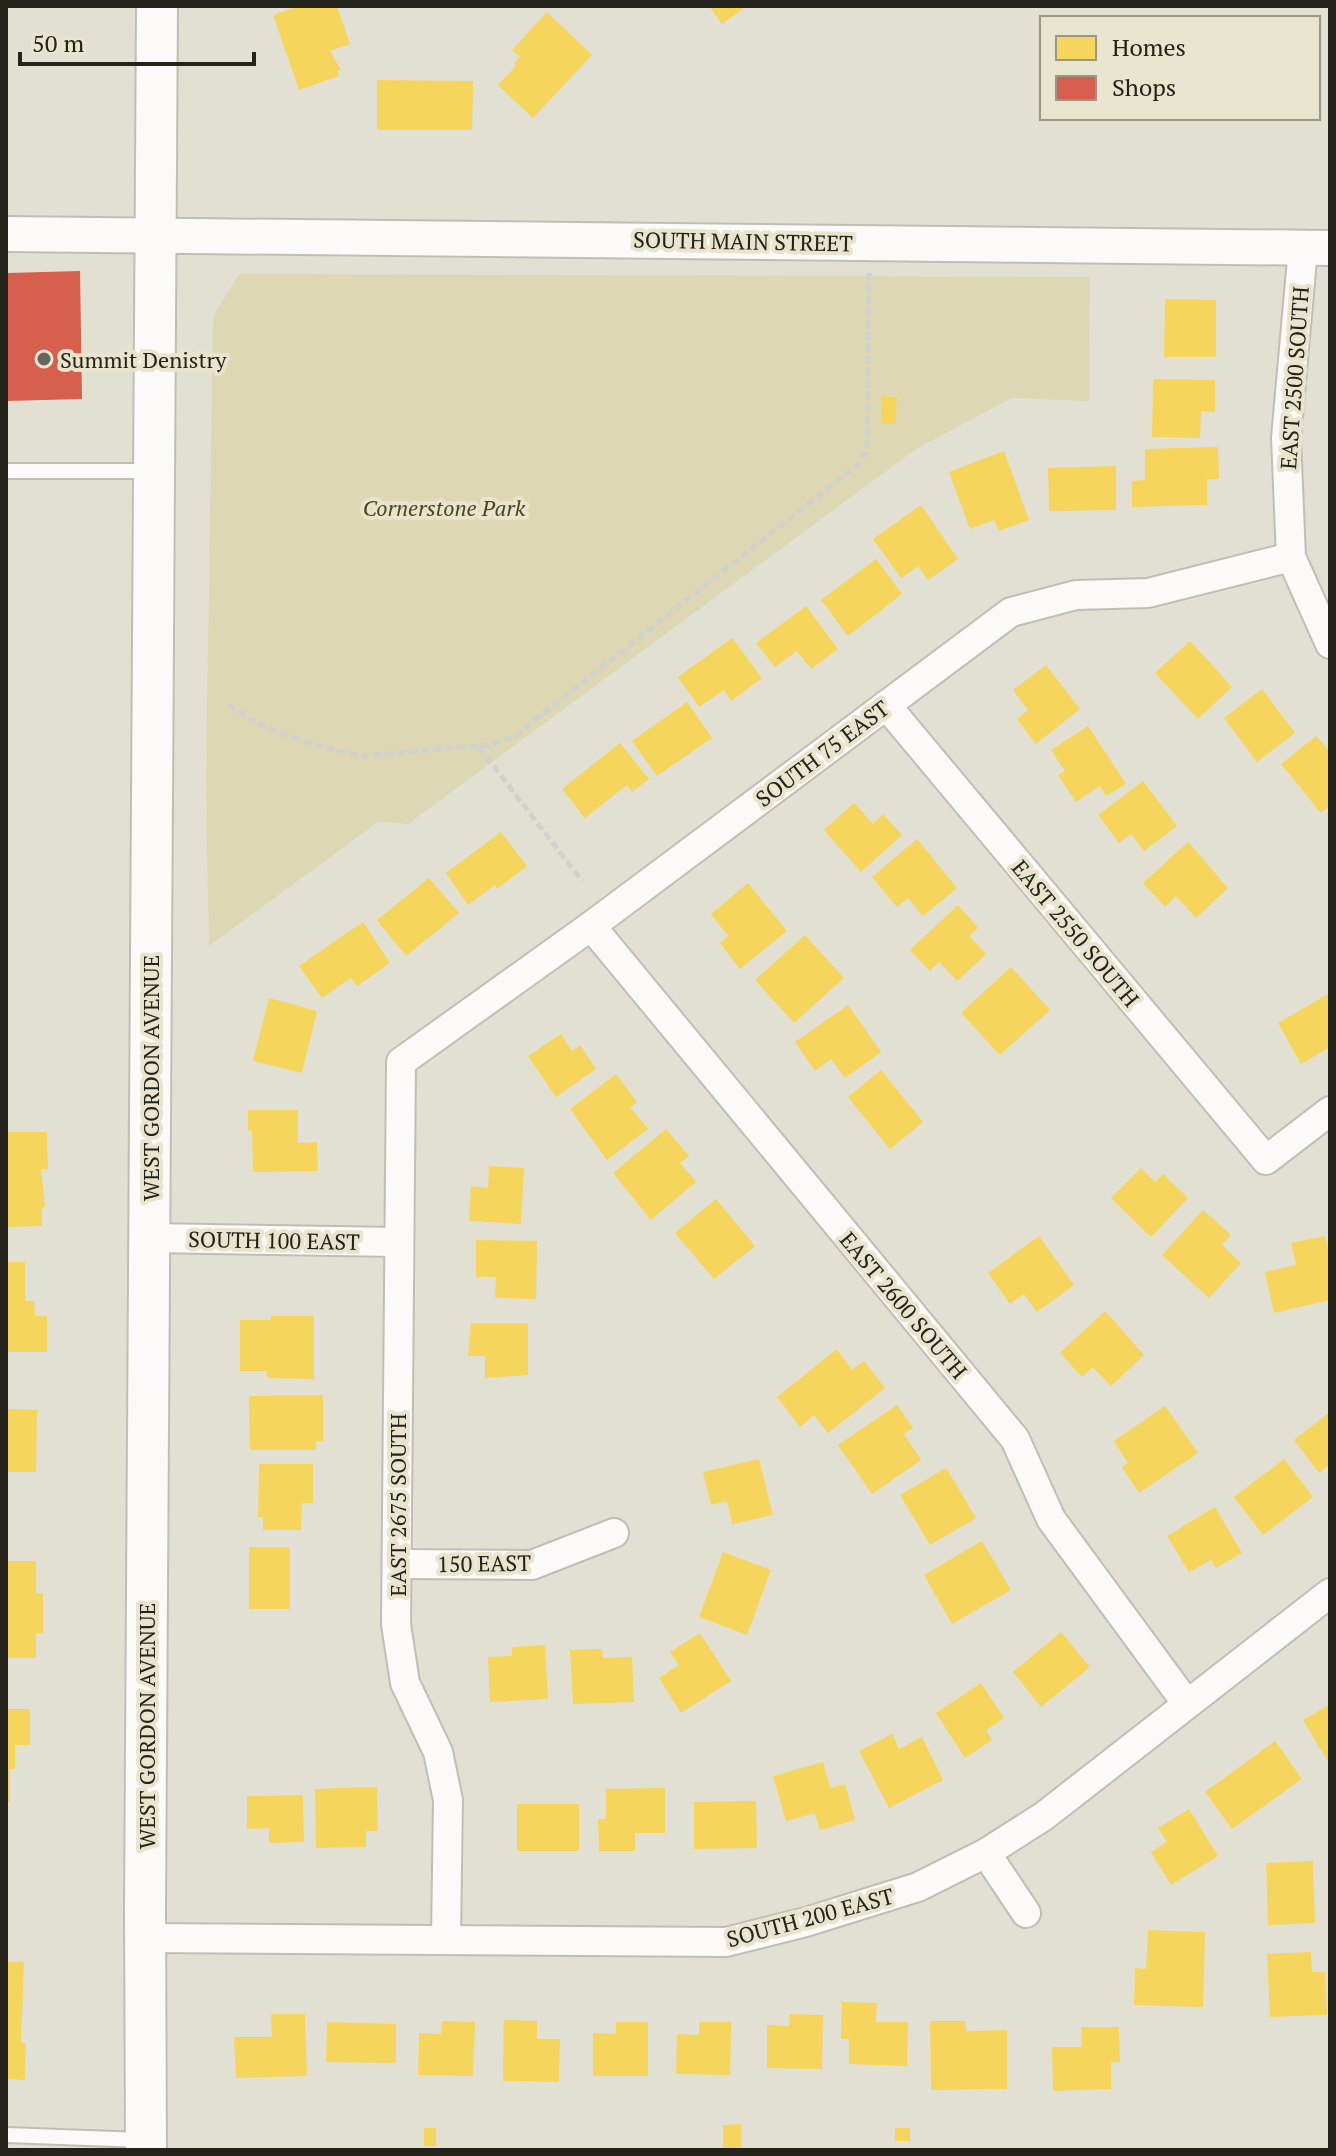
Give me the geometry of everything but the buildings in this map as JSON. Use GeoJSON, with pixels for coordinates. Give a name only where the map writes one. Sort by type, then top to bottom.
{"type":"FeatureCollection","features":[{"type":"Feature","properties":{"kind":"main road","name":"WEST GORDON AVENUE"},"geometry":{"type":"LineString","coordinates":[[146,2145],[157,6]]}},
{"type":"Feature","properties":{"kind":"street","name":"SOUTH MAIN STREET"},"geometry":{"type":"LineString","coordinates":[[6,234],[1316,248]]}},
{"type":"Feature","properties":{"kind":"street","name":"EAST 2500 SOUTH"},"geometry":{"type":"LineString","coordinates":[[1316,248],[1286,438],[1291,557],[1330,644]]}},
{"type":"Feature","properties":{"kind":"street","name":"SOUTH 75 EAST"},"geometry":{"type":"LineString","coordinates":[[401,1062],[591,926],[1011,612],[1076,595],[1148,593],[1291,557]]}},
{"type":"Feature","properties":{"kind":"street","name":"EAST 2550 SOUTH"},"geometry":{"type":"LineString","coordinates":[[886,705],[1266,1160],[1330,1111]]}},
{"type":"Feature","properties":{"kind":"street","name":"EAST 2600 SOUTH"},"geometry":{"type":"LineString","coordinates":[[591,926],[1015,1439],[1051,1519],[1187,1704]]}},
{"type":"Feature","properties":{"kind":"street","name":"EAST 2675 SOUTH"},"geometry":{"type":"LineString","coordinates":[[401,1062],[396,1624],[405,1683],[438,1752],[448,1800],[446,1938]]}},
{"type":"Feature","properties":{"kind":"street","name":"SOUTH 100 EAST"},"geometry":{"type":"LineString","coordinates":[[149,1238],[398,1242]]}},
{"type":"Feature","properties":{"kind":"street","name":"150 EAST"},"geometry":{"type":"LineString","coordinates":[[398,1564],[532,1565],[614,1533]]}},
{"type":"Feature","properties":{"kind":"street","name":"SOUTH 200 EAST"},"geometry":{"type":"LineString","coordinates":[[145,1938],[726,1942],[806,1922],[918,1887],[986,1853],[1044,1816],[1330,1593]]}},
{"type":"Feature","properties":{"kind":"street"},"geometry":{"type":"LineString","coordinates":[[986,1853],[1026,1913]]}},
{"type":"Feature","properties":{"kind":"lane"},"geometry":{"type":"LineString","coordinates":[[6,471],[155,471]]}},
{"type":"Feature","properties":{"kind":"lane"},"geometry":{"type":"LineString","coordinates":[[6,2135],[146,2145]]}},
{"type":"Feature","properties":{"kind":"path"},"geometry":{"type":"LineString","coordinates":[[228,705],[267,728],[315,745],[362,756],[478,746],[514,737],[857,465],[867,451],[869,272]]}},
{"type":"Feature","properties":{"kind":"path"},"geometry":{"type":"LineString","coordinates":[[478,746],[582,881]]}},
{"type":"Feature","properties":{"kind":"green space","name":"Cornerstone Park"},"geometry":{"type":"Polygon","coordinates":[[[239,274],[1090,277],[1089,401],[1012,398],[916,449],[408,824],[378,822],[209,946],[206,786],[213,317],[239,274]]]}},
{"type":"Feature","properties":{"kind":"place","name":"Summit Denistry"},"geometry":{"type":"Point","coordinates":[44,359]}}]}
